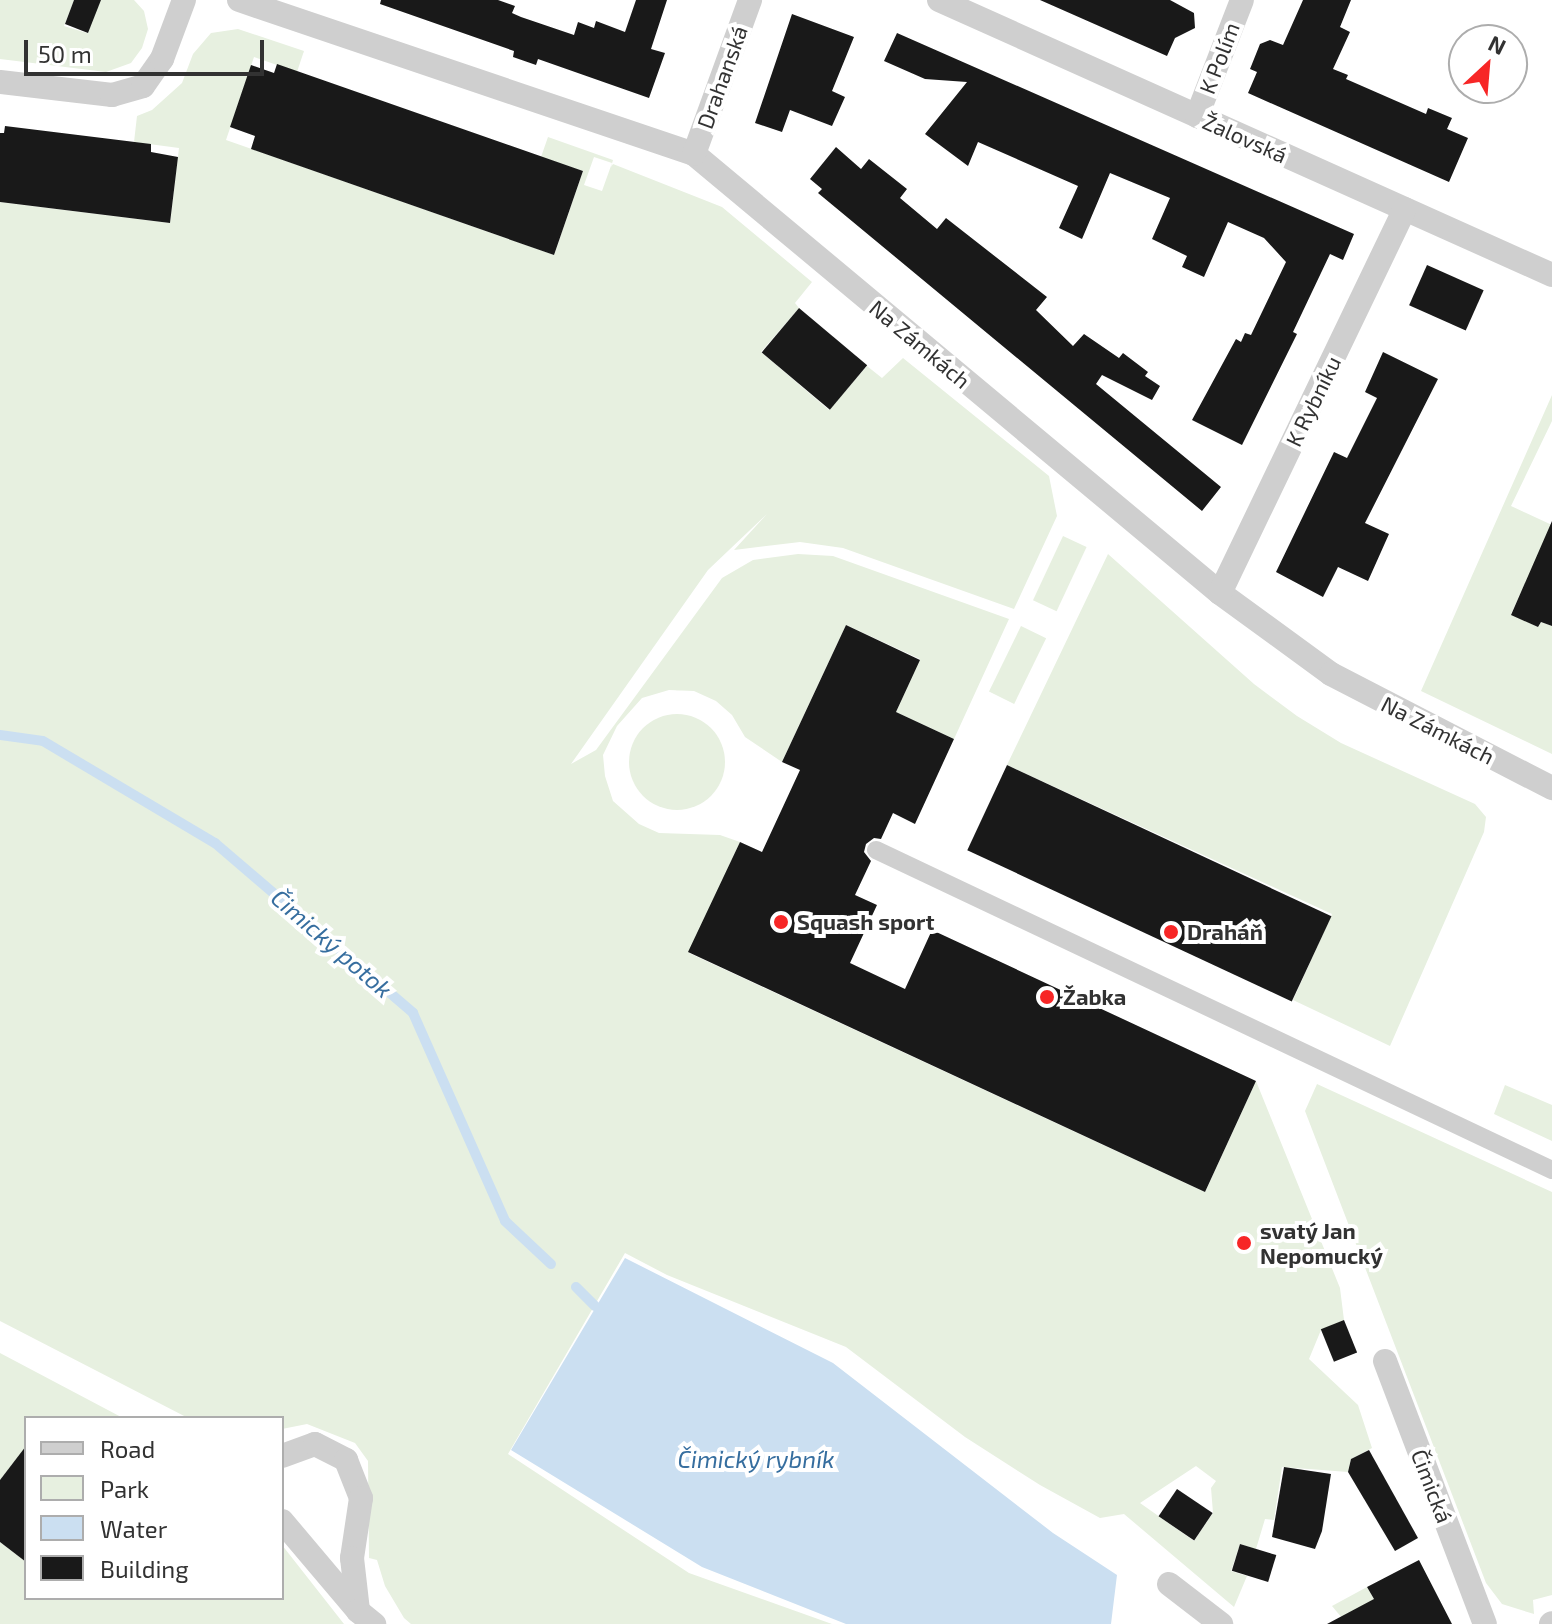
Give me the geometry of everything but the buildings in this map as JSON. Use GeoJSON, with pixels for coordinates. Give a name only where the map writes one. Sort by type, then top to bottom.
{"type":"FeatureCollection","features":[{"type":"Feature","properties":{"kind":"street"},"geometry":{"type":"LineString","coordinates":[[0,82],[112,95],[143,86],[162,59],[184,0]]}},
{"type":"Feature","properties":{"kind":"street","name":"Na Zámkách"},"geometry":{"type":"LineString","coordinates":[[239,0],[694,154],[1220,593],[1331,674],[1552,788]]}},
{"type":"Feature","properties":{"kind":"street","name":"Drahanská"},"geometry":{"type":"LineString","coordinates":[[694,154],[750,0]]}},
{"type":"Feature","properties":{"kind":"street","name":"Žalovská"},"geometry":{"type":"LineString","coordinates":[[939,0],[1552,275]]}},
{"type":"Feature","properties":{"kind":"street","name":"K Polím"},"geometry":{"type":"LineString","coordinates":[[1197,116],[1242,0]]}},
{"type":"Feature","properties":{"kind":"street","name":"K Rybníku"},"geometry":{"type":"LineString","coordinates":[[1220,593],[1405,209]]}},
{"type":"Feature","properties":{"kind":"street"},"geometry":{"type":"LineString","coordinates":[[876,850],[1552,1170]]}},
{"type":"Feature","properties":{"kind":"street","name":"Čimická"},"geometry":{"type":"LineString","coordinates":[[1385,1361],[1482,1617],[1505,1624]]}},
{"type":"Feature","properties":{"kind":"street"},"geometry":{"type":"LineString","coordinates":[[284,1455],[315,1444],[346,1460],[361,1498],[352,1558],[366,1618]]}},
{"type":"Feature","properties":{"kind":"street"},"geometry":{"type":"LineString","coordinates":[[284,1523],[366,1618]]}},
{"type":"Feature","properties":{"kind":"street"},"geometry":{"type":"LineString","coordinates":[[1169,1584],[1221,1624]]}},
{"type":"Feature","properties":{"kind":"green space"},"geometry":{"type":"Polygon","coordinates":[[[0,0],[74,0],[64,26],[87,33],[98,0],[134,0],[144,11],[148,29],[142,48],[131,63],[106,72],[0,59],[0,0]]]}},
{"type":"Feature","properties":{"kind":"green space"},"geometry":{"type":"Polygon","coordinates":[[[238,29],[304,51],[297,72],[254,57],[226,140],[554,255],[583,171],[541,157],[548,137],[613,160],[611,167],[613,164],[722,207],[812,282],[795,303],[799,308],[761,352],[829,410],[867,366],[882,378],[903,358],[1049,476],[1057,516],[1014,609],[843,548],[800,542],[734,550],[767,514],[708,570],[571,764],[596,750],[722,578],[753,560],[798,554],[833,556],[1009,619],[954,739],[896,712],[920,659],[846,625],[782,762],[745,737],[732,715],[716,701],[694,691],[669,690],[642,698],[617,726],[603,755],[605,776],[613,801],[639,824],[659,833],[720,835],[740,842],[689,953],[1205,1192],[1256,1081],[1340,1288],[1344,1320],[1321,1330],[1309,1359],[1358,1405],[1372,1448],[1351,1459],[1348,1472],[1282,1467],[1274,1520],[1265,1519],[1256,1549],[1240,1544],[1231,1571],[1247,1576],[1234,1607],[1124,1514],[1100,1518],[1040,1485],[965,1437],[846,1347],[667,1275],[625,1253],[508,1454],[689,1573],[832,1624],[411,1624],[385,1586],[377,1560],[369,1558],[368,1461],[355,1443],[307,1424],[284,1429],[284,1416],[184,1416],[0,1321],[0,202],[170,223],[179,148],[134,142],[137,116],[152,110],[182,83],[193,54],[211,33],[238,29]],[[594,157],[584,185],[602,191],[612,163],[594,157]],[[1196,1466],[1140,1503],[1194,1541],[1213,1513],[1211,1488],[1216,1481],[1196,1466]]]}},
{"type":"Feature","properties":{"kind":"green space"},"geometry":{"type":"Polygon","coordinates":[[[1552,395],[1552,421],[1511,506],[1552,525],[1511,614],[1538,627],[1541,622],[1552,626],[1552,754],[1421,691],[1552,395]]]}},
{"type":"Feature","properties":{"kind":"green space"},"geometry":{"type":"Polygon","coordinates":[[[1063,536],[1087,547],[1057,611],[1033,600],[1063,536]]]}},
{"type":"Feature","properties":{"kind":"green space"},"geometry":{"type":"Polygon","coordinates":[[[1108,554],[1254,684],[1297,716],[1341,743],[1475,804],[1486,817],[1484,832],[1390,1046],[1293,1000],[1332,914],[1007,765],[1108,554]]]}},
{"type":"Feature","properties":{"kind":"green space"},"geometry":{"type":"Polygon","coordinates":[[[1021,626],[1046,638],[1014,704],[989,692],[1021,626]]]}},
{"type":"Feature","properties":{"kind":"green space"},"geometry":{"type":"Polygon","coordinates":[[[677,714],[695,718],[711,728],[721,744],[725,762],[721,780],[711,796],[695,806],[677,810],[659,806],[643,796],[633,780],[629,762],[633,744],[643,728],[659,718],[677,714]]]}},
{"type":"Feature","properties":{"kind":"green space"},"geometry":{"type":"Polygon","coordinates":[[[1317,1084],[1552,1192],[1552,1595],[1533,1600],[1534,1614],[1502,1604],[1486,1583],[1305,1111],[1317,1084]]]}},
{"type":"Feature","properties":{"kind":"green space"},"geometry":{"type":"Polygon","coordinates":[[[1505,1085],[1552,1105],[1552,1141],[1494,1114],[1505,1085]]]}},
{"type":"Feature","properties":{"kind":"green space"},"geometry":{"type":"Polygon","coordinates":[[[0,1353],[119,1416],[24,1416],[24,1450],[0,1480],[0,1353]]]}},
{"type":"Feature","properties":{"kind":"green space"},"geometry":{"type":"Polygon","coordinates":[[[0,1542],[24,1560],[24,1600],[284,1600],[284,1548],[344,1624],[0,1624],[0,1542]]]}},
{"type":"Feature","properties":{"kind":"green space"},"geometry":{"type":"Polygon","coordinates":[[[1367,1587],[1374,1599],[1347,1624],[1332,1606],[1367,1587]]]}},
{"type":"Feature","properties":{"kind":"water","name":"Čimický rybník"},"geometry":{"type":"Polygon","coordinates":[[[625,1258],[833,1363],[1053,1533],[1117,1575],[1111,1624],[846,1624],[702,1567],[511,1450],[625,1258]]]}},
{"type":"Feature","properties":{"kind":"waterway","name":"Čimický potok"},"geometry":{"type":"LineString","coordinates":[[0,735],[43,741],[215,843],[413,1013],[505,1221],[551,1264]]}},
{"type":"Feature","properties":{"kind":"waterway","name":"Čimický potok"},"geometry":{"type":"LineString","coordinates":[[576,1287],[595,1306]]}},
{"type":"Feature","properties":{"kind":"place","name":"Squash sport"},"geometry":{"type":"Point","coordinates":[781,922]}},
{"type":"Feature","properties":{"kind":"place","name":"Draháň"},"geometry":{"type":"Point","coordinates":[1171,932]}},
{"type":"Feature","properties":{"kind":"place","name":"Žabka"},"geometry":{"type":"Point","coordinates":[1047,997]}},
{"type":"Feature","properties":{"kind":"place","name":"svatý Jan Nepomucký"},"geometry":{"type":"Point","coordinates":[1244,1243]}}]}
